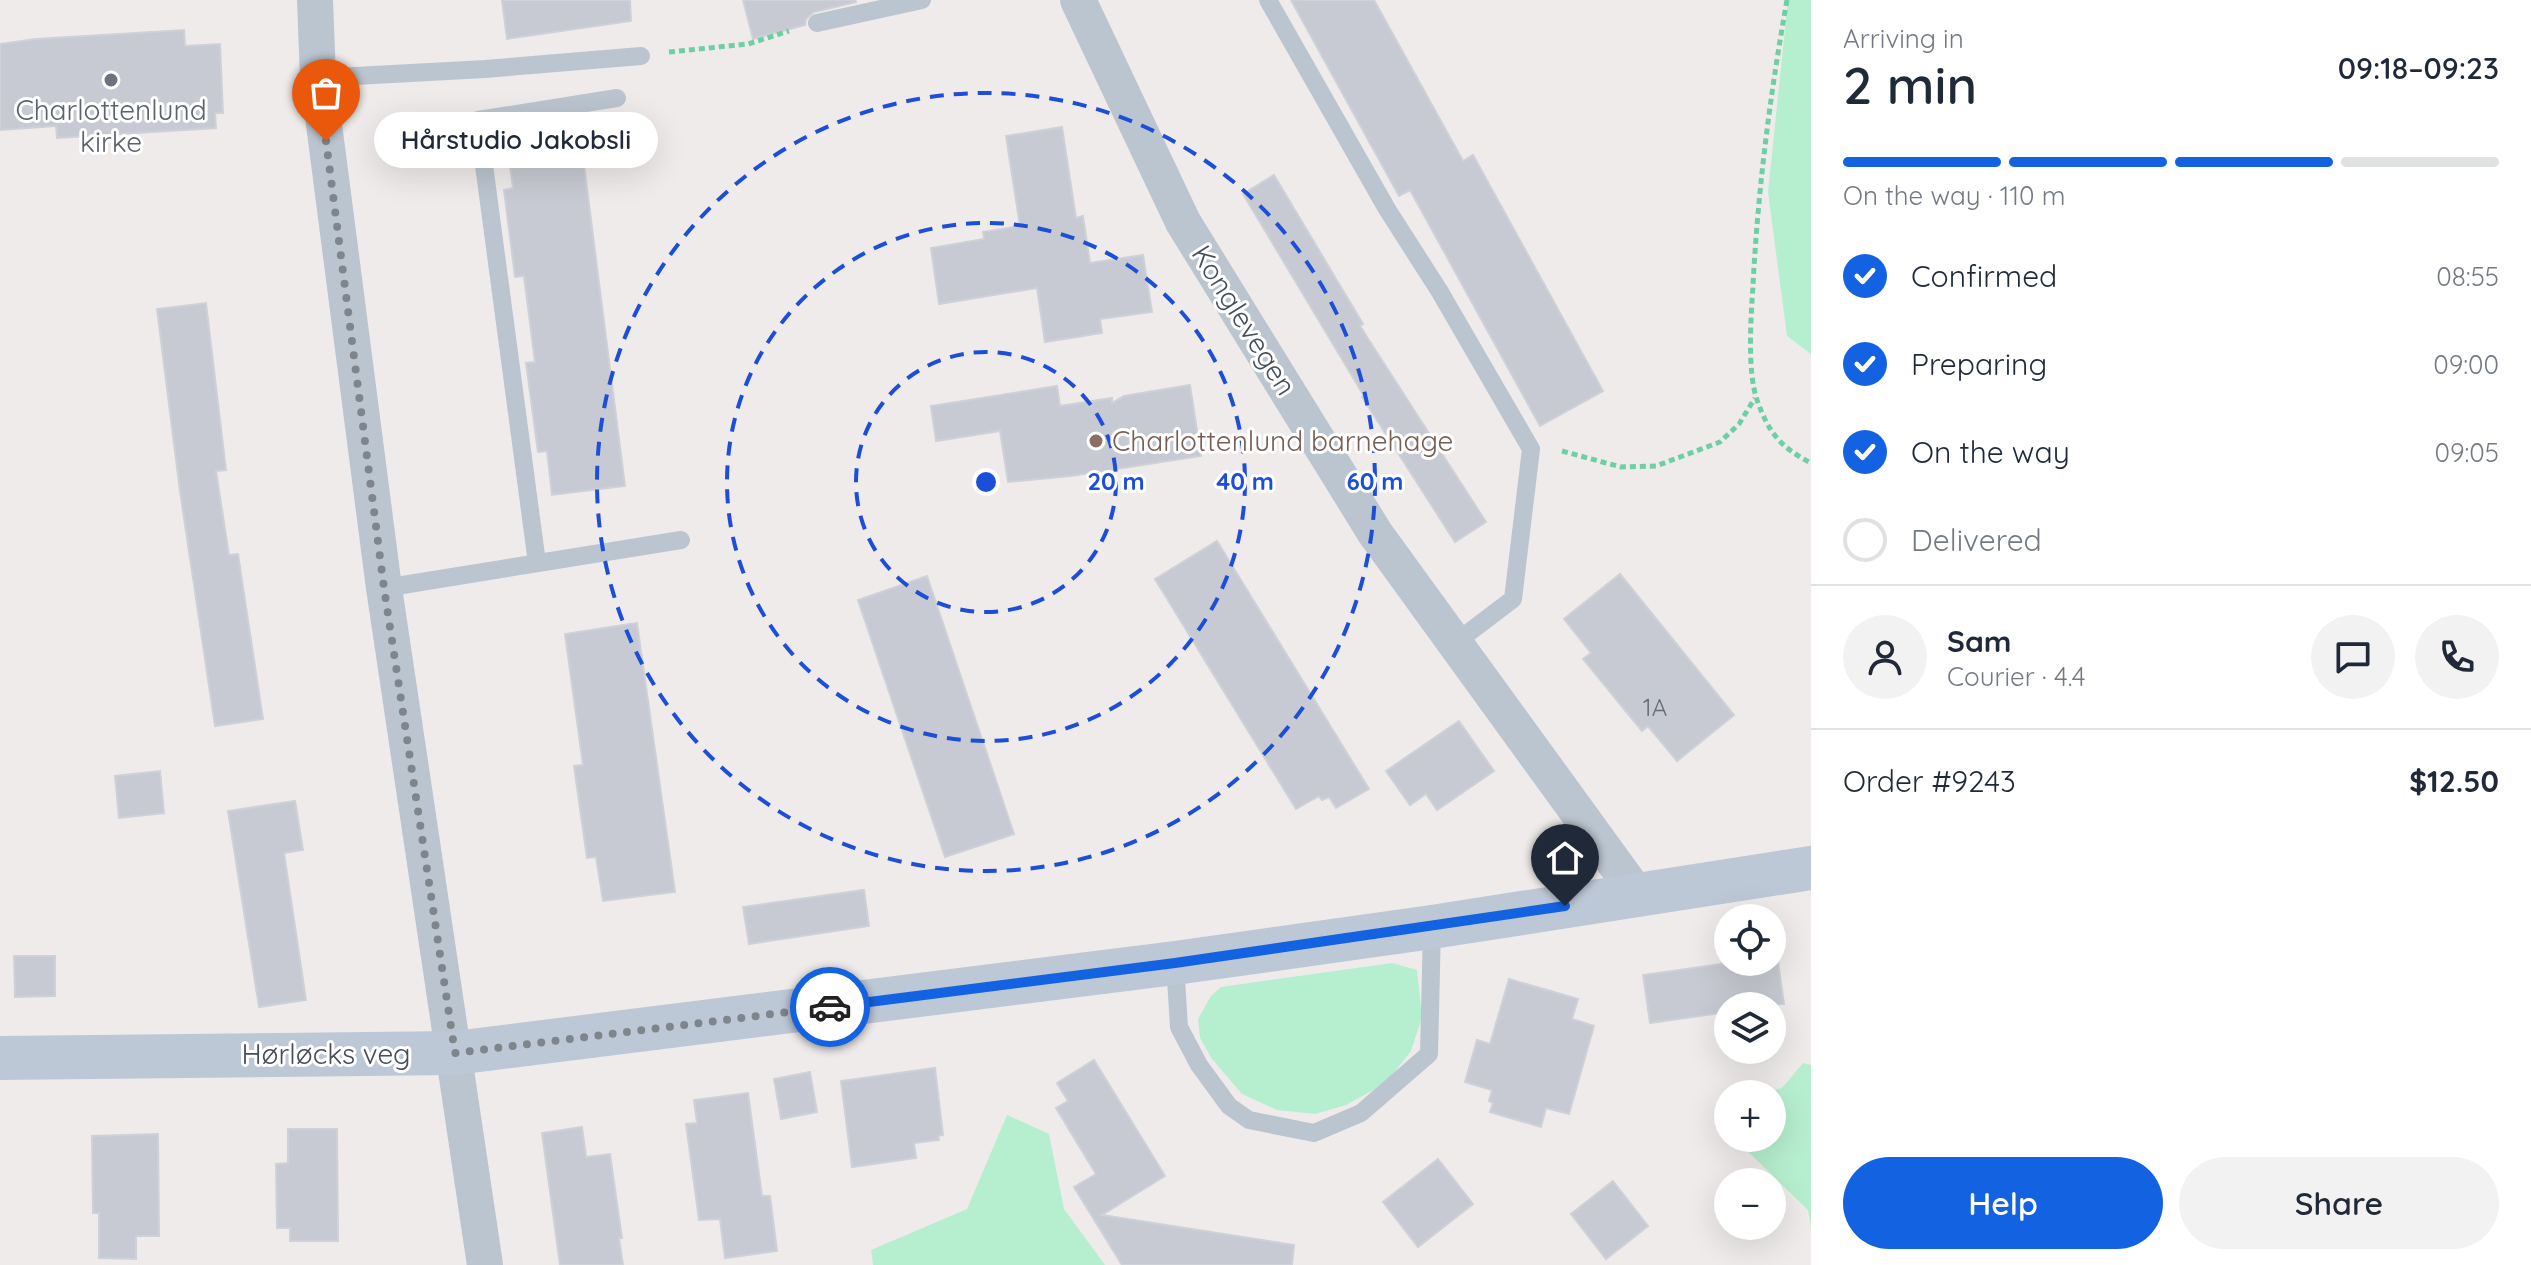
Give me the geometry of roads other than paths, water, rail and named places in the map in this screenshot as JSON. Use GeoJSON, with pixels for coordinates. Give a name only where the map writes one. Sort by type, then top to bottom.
{"type":"FeatureCollection","features":[{"type":"Feature","properties":{"kind":"street"},"geometry":{"type":"LineString","coordinates":[[315,0],[318,78],[384,588],[485,1265]]}},
{"type":"Feature","properties":{"kind":"street","name":"Konglevegen"},"geometry":{"type":"LineString","coordinates":[[1078,0],[1183,222],[1375,533],[1637,894]]}},
{"type":"Feature","properties":{"kind":"street","name":"Hørløcks veg"},"geometry":{"type":"LineString","coordinates":[[0,1058],[455,1053],[1175,963],[1811,868]]}},
{"type":"Feature","properties":{"kind":"lane"},"geometry":{"type":"LineString","coordinates":[[817,23],[922,0]]}},
{"type":"Feature","properties":{"kind":"lane"},"geometry":{"type":"LineString","coordinates":[[1268,0],[1387,209],[1440,292],[1531,449],[1513,599],[1455,643]]}},
{"type":"Feature","properties":{"kind":"lane"},"geometry":{"type":"LineString","coordinates":[[318,78],[641,56]]}},
{"type":"Feature","properties":{"kind":"lane"},"geometry":{"type":"LineString","coordinates":[[537,563],[478,120],[617,98]]}},
{"type":"Feature","properties":{"kind":"lane"},"geometry":{"type":"LineString","coordinates":[[384,588],[681,540]]}},
{"type":"Feature","properties":{"kind":"lane"},"geometry":{"type":"LineString","coordinates":[[1175,963],[1179,1027],[1199,1065],[1229,1106],[1249,1120],[1314,1133],[1361,1113],[1429,1054],[1432,927]]}},
{"type":"Feature","properties":{"kind":"place","name":"Charlottenlund kirke"},"geometry":{"type":"Point","coordinates":[111,80]}},
{"type":"Feature","properties":{"kind":"place","name":"Hårstudio Jakobsli"},"geometry":{"type":"Point","coordinates":[326,141]}},
{"type":"Feature","properties":{"kind":"place","name":"Charlottenlund barnehage"},"geometry":{"type":"Point","coordinates":[1096,441]}}]}
